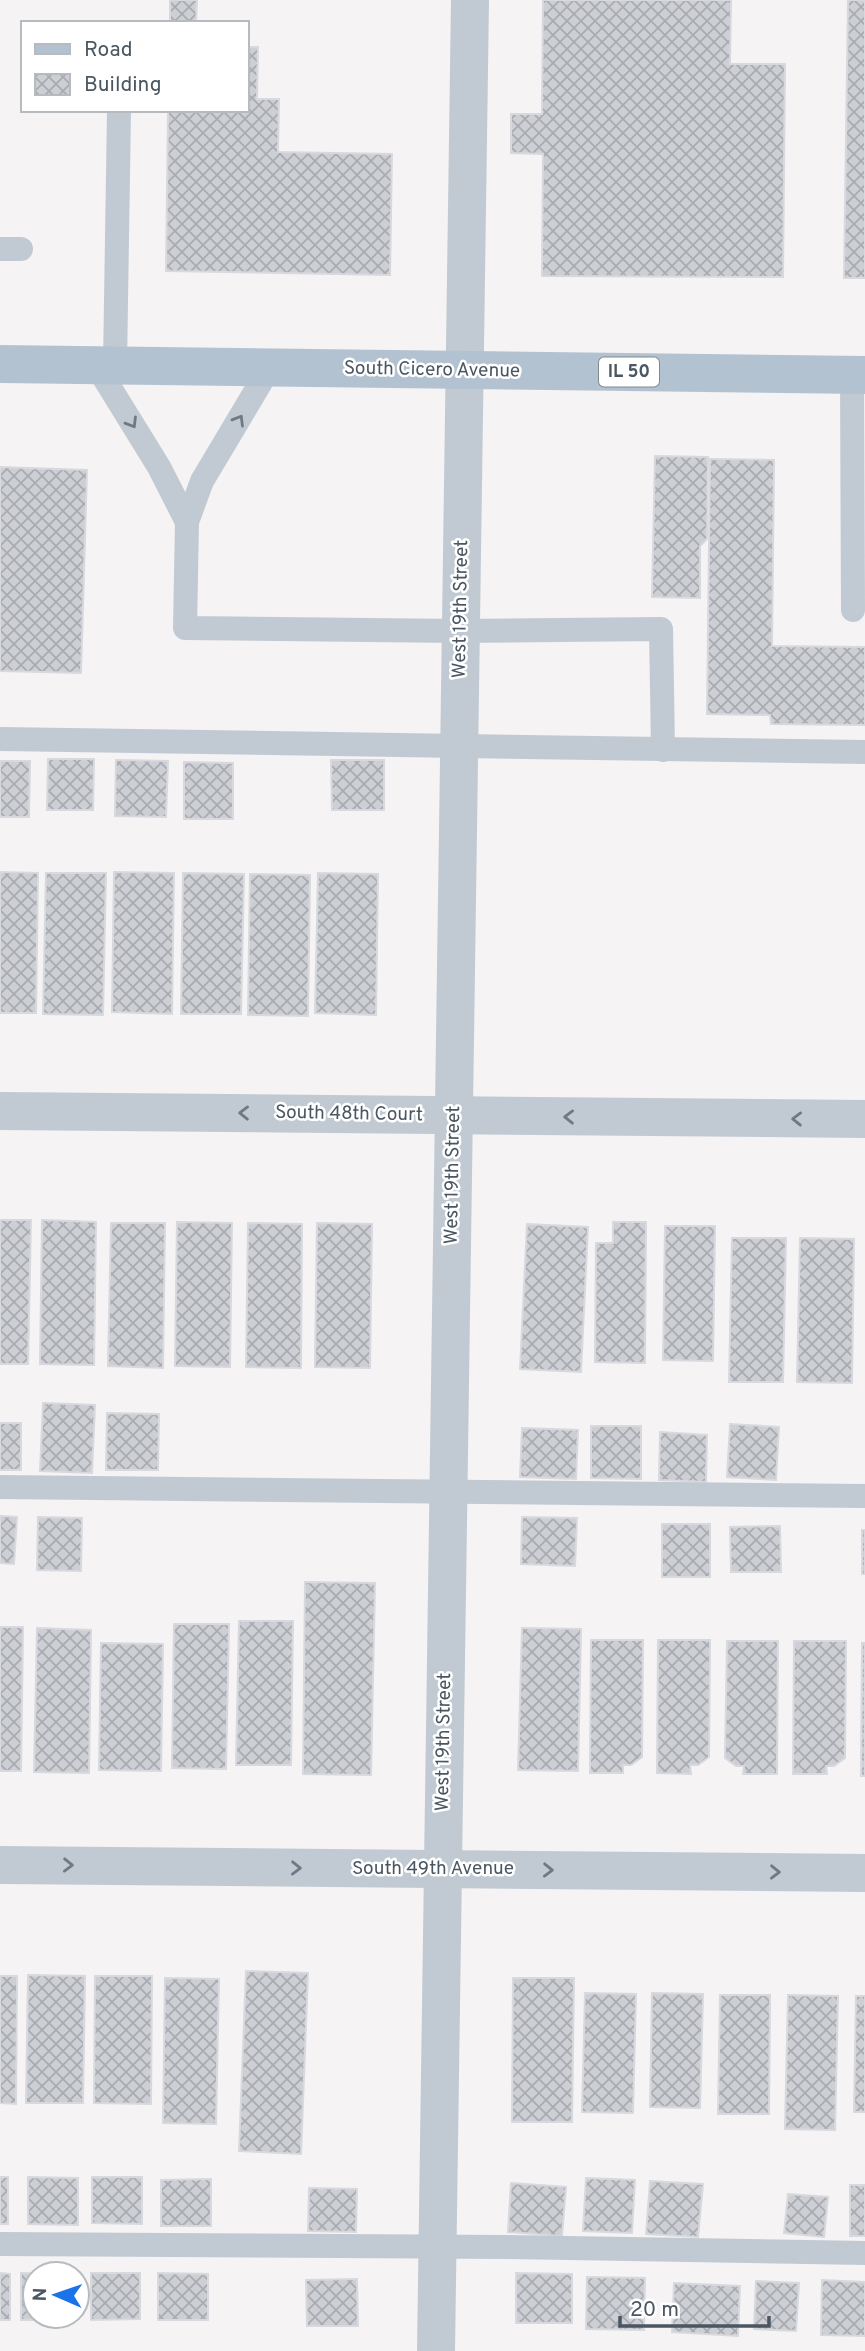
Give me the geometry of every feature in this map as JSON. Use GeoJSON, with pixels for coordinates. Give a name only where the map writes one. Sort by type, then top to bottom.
{"type":"FeatureCollection","features":[{"type":"Feature","properties":{"kind":"main road","name":"South Cicero Avenue"},"geometry":{"type":"LineString","coordinates":[[0,363],[859,375]]}},
{"type":"Feature","properties":{"kind":"street","name":"West 19th Street"},"geometry":{"type":"LineString","coordinates":[[436,2351],[470,0]]}},
{"type":"Feature","properties":{"kind":"street","name":"South 48th Court"},"geometry":{"type":"LineString","coordinates":[[0,1111],[865,1119]]}},
{"type":"Feature","properties":{"kind":"street","name":"South 49th Avenue"},"geometry":{"type":"LineString","coordinates":[[0,1865],[865,1872]]}},
{"type":"Feature","properties":{"kind":"lane"},"geometry":{"type":"LineString","coordinates":[[119,112],[105,365],[187,522]]}},
{"type":"Feature","properties":{"kind":"lane"},"geometry":{"type":"LineString","coordinates":[[270,367],[202,481],[187,522],[185,628],[461,631],[661,629],[663,750]]}},
{"type":"Feature","properties":{"kind":"lane"},"geometry":{"type":"LineString","coordinates":[[853,610],[859,375]]}},
{"type":"Feature","properties":{"kind":"lane"},"geometry":{"type":"LineString","coordinates":[[0,739],[459,748],[865,752]]}},
{"type":"Feature","properties":{"kind":"lane"},"geometry":{"type":"LineString","coordinates":[[0,1487],[865,1496]]}},
{"type":"Feature","properties":{"kind":"lane"},"geometry":{"type":"LineString","coordinates":[[0,2244],[437,2246],[865,2253]]}},
{"type":"Feature","properties":{"kind":"building"},"geometry":{"type":"Polygon","coordinates":[[[170,0],[197,0],[196,21],[170,21],[170,0]]]}},
{"type":"Feature","properties":{"kind":"building"},"geometry":{"type":"Polygon","coordinates":[[[543,0],[731,0],[730,64],[785,64],[783,277],[542,276],[543,154],[511,153],[511,114],[542,114],[543,0]]]}},
{"type":"Feature","properties":{"kind":"building"},"geometry":{"type":"Polygon","coordinates":[[[848,0],[865,0],[865,278],[844,278],[848,0]]]}},
{"type":"Feature","properties":{"kind":"building"},"geometry":{"type":"Polygon","coordinates":[[[248,47],[258,47],[257,99],[279,99],[278,152],[392,154],[390,275],[166,271],[168,112],[248,112],[248,47]]]}},
{"type":"Feature","properties":{"kind":"building"},"geometry":{"type":"Polygon","coordinates":[[[655,456],[708,457],[707,539],[700,546],[700,598],[652,597],[655,456]]]}},
{"type":"Feature","properties":{"kind":"building"},"geometry":{"type":"Polygon","coordinates":[[[710,459],[774,460],[772,646],[865,647],[865,725],[771,724],[770,715],[707,714],[710,459]]]}},
{"type":"Feature","properties":{"kind":"building"},"geometry":{"type":"Polygon","coordinates":[[[0,467],[87,470],[81,673],[0,671],[0,467]]]}},
{"type":"Feature","properties":{"kind":"building"},"geometry":{"type":"Polygon","coordinates":[[[48,759],[94,759],[93,810],[47,810],[48,759]]]}},
{"type":"Feature","properties":{"kind":"building"},"geometry":{"type":"Polygon","coordinates":[[[116,760],[168,761],[166,817],[115,816],[116,760]]]}},
{"type":"Feature","properties":{"kind":"building"},"geometry":{"type":"Polygon","coordinates":[[[331,760],[384,760],[384,810],[332,810],[331,760]]]}},
{"type":"Feature","properties":{"kind":"building"},"geometry":{"type":"Polygon","coordinates":[[[0,761],[30,761],[29,817],[0,817],[0,761]]]}},
{"type":"Feature","properties":{"kind":"building"},"geometry":{"type":"Polygon","coordinates":[[[184,762],[233,763],[233,819],[184,819],[184,762]]]}},
{"type":"Feature","properties":{"kind":"building"},"geometry":{"type":"Polygon","coordinates":[[[0,872],[38,873],[36,1013],[0,1013],[0,872]]]}},
{"type":"Feature","properties":{"kind":"building"},"geometry":{"type":"Polygon","coordinates":[[[114,872],[174,873],[172,1014],[112,1012],[114,872]]]}},
{"type":"Feature","properties":{"kind":"building"},"geometry":{"type":"Polygon","coordinates":[[[46,873],[106,873],[103,1015],[43,1014],[46,873]]]}},
{"type":"Feature","properties":{"kind":"building"},"geometry":{"type":"Polygon","coordinates":[[[183,873],[244,874],[241,1014],[181,1014],[183,873]]]}},
{"type":"Feature","properties":{"kind":"building"},"geometry":{"type":"Polygon","coordinates":[[[318,873],[378,874],[376,1015],[315,1013],[318,873]]]}},
{"type":"Feature","properties":{"kind":"building"},"geometry":{"type":"Polygon","coordinates":[[[250,874],[310,875],[308,1016],[248,1015],[250,874]]]}},
{"type":"Feature","properties":{"kind":"building"},"geometry":{"type":"Polygon","coordinates":[[[0,1220],[31,1220],[28,1364],[0,1364],[0,1220]]]}},
{"type":"Feature","properties":{"kind":"building"},"geometry":{"type":"Polygon","coordinates":[[[42,1220],[96,1222],[94,1365],[40,1364],[42,1220]]]}},
{"type":"Feature","properties":{"kind":"building"},"geometry":{"type":"Polygon","coordinates":[[[177,1222],[232,1223],[230,1367],[175,1366],[177,1222]]]}},
{"type":"Feature","properties":{"kind":"building"},"geometry":{"type":"Polygon","coordinates":[[[613,1222],[646,1222],[645,1363],[595,1362],[596,1243],[613,1243],[613,1222]]]}},
{"type":"Feature","properties":{"kind":"building"},"geometry":{"type":"Polygon","coordinates":[[[111,1223],[165,1223],[163,1368],[108,1366],[111,1223]]]}},
{"type":"Feature","properties":{"kind":"building"},"geometry":{"type":"Polygon","coordinates":[[[248,1223],[302,1224],[301,1368],[246,1367],[248,1223]]]}},
{"type":"Feature","properties":{"kind":"building"},"geometry":{"type":"Polygon","coordinates":[[[317,1223],[372,1224],[370,1368],[315,1367],[317,1223]]]}},
{"type":"Feature","properties":{"kind":"building"},"geometry":{"type":"Polygon","coordinates":[[[527,1224],[588,1227],[581,1372],[520,1369],[527,1224]]]}},
{"type":"Feature","properties":{"kind":"building"},"geometry":{"type":"Polygon","coordinates":[[[665,1226],[715,1226],[713,1361],[663,1360],[665,1226]]]}},
{"type":"Feature","properties":{"kind":"building"},"geometry":{"type":"Polygon","coordinates":[[[732,1238],[786,1238],[783,1382],[729,1382],[732,1238]]]}},
{"type":"Feature","properties":{"kind":"building"},"geometry":{"type":"Polygon","coordinates":[[[800,1238],[854,1239],[852,1383],[797,1382],[800,1238]]]}},
{"type":"Feature","properties":{"kind":"building"},"geometry":{"type":"Polygon","coordinates":[[[43,1403],[95,1405],[92,1473],[40,1471],[43,1403]]]}},
{"type":"Feature","properties":{"kind":"building"},"geometry":{"type":"Polygon","coordinates":[[[107,1413],[159,1414],[158,1470],[106,1470],[107,1413]]]}},
{"type":"Feature","properties":{"kind":"building"},"geometry":{"type":"Polygon","coordinates":[[[0,1423],[21,1423],[21,1470],[0,1470],[0,1423]]]}},
{"type":"Feature","properties":{"kind":"building"},"geometry":{"type":"Polygon","coordinates":[[[730,1424],[779,1427],[776,1480],[727,1477],[730,1424]]]}},
{"type":"Feature","properties":{"kind":"building"},"geometry":{"type":"Polygon","coordinates":[[[591,1426],[641,1426],[641,1479],[591,1478],[591,1426]]]}},
{"type":"Feature","properties":{"kind":"building"},"geometry":{"type":"Polygon","coordinates":[[[522,1428],[578,1430],[576,1479],[520,1477],[522,1428]]]}},
{"type":"Feature","properties":{"kind":"building"},"geometry":{"type":"Polygon","coordinates":[[[660,1432],[707,1435],[706,1482],[659,1480],[660,1432]]]}},
{"type":"Feature","properties":{"kind":"building"},"geometry":{"type":"Polygon","coordinates":[[[0,1516],[17,1517],[14,1564],[0,1563],[0,1516]]]}},
{"type":"Feature","properties":{"kind":"building"},"geometry":{"type":"Polygon","coordinates":[[[38,1517],[82,1518],[81,1571],[37,1570],[38,1517]]]}},
{"type":"Feature","properties":{"kind":"building"},"geometry":{"type":"Polygon","coordinates":[[[522,1517],[577,1518],[575,1566],[521,1564],[522,1517]]]}},
{"type":"Feature","properties":{"kind":"building"},"geometry":{"type":"Polygon","coordinates":[[[662,1524],[710,1524],[710,1577],[662,1577],[662,1524]]]}},
{"type":"Feature","properties":{"kind":"building"},"geometry":{"type":"Polygon","coordinates":[[[780,1526],[781,1572],[731,1572],[730,1527],[780,1526]]]}},
{"type":"Feature","properties":{"kind":"building"},"geometry":{"type":"Polygon","coordinates":[[[862,1530],[865,1530],[865,1574],[862,1574],[862,1530]]]}},
{"type":"Feature","properties":{"kind":"building"},"geometry":{"type":"Polygon","coordinates":[[[305,1582],[375,1583],[371,1775],[303,1774],[305,1582]]]}},
{"type":"Feature","properties":{"kind":"building"},"geometry":{"type":"Polygon","coordinates":[[[239,1621],[293,1621],[291,1765],[236,1765],[239,1621]]]}},
{"type":"Feature","properties":{"kind":"building"},"geometry":{"type":"Polygon","coordinates":[[[174,1624],[229,1624],[226,1769],[172,1768],[174,1624]]]}},
{"type":"Feature","properties":{"kind":"building"},"geometry":{"type":"Polygon","coordinates":[[[0,1627],[23,1627],[21,1771],[0,1771],[0,1627]]]}},
{"type":"Feature","properties":{"kind":"building"},"geometry":{"type":"Polygon","coordinates":[[[37,1628],[91,1630],[89,1773],[34,1772],[37,1628]]]}},
{"type":"Feature","properties":{"kind":"building"},"geometry":{"type":"Polygon","coordinates":[[[522,1628],[581,1629],[578,1771],[518,1770],[522,1628]]]}},
{"type":"Feature","properties":{"kind":"building"},"geometry":{"type":"Polygon","coordinates":[[[591,1640],[643,1640],[642,1757],[631,1765],[623,1765],[623,1773],[590,1773],[591,1640]]]}},
{"type":"Feature","properties":{"kind":"building"},"geometry":{"type":"Polygon","coordinates":[[[658,1640],[710,1640],[709,1757],[698,1765],[690,1765],[691,1774],[657,1773],[658,1640]]]}},
{"type":"Feature","properties":{"kind":"building"},"geometry":{"type":"Polygon","coordinates":[[[727,1641],[778,1641],[777,1774],[743,1774],[744,1766],[736,1766],[725,1758],[727,1641]]]}},
{"type":"Feature","properties":{"kind":"building"},"geometry":{"type":"Polygon","coordinates":[[[794,1641],[846,1641],[845,1758],[834,1766],[826,1766],[827,1774],[793,1774],[794,1641]]]}},
{"type":"Feature","properties":{"kind":"building"},"geometry":{"type":"Polygon","coordinates":[[[101,1643],[163,1644],[161,1771],[99,1770],[101,1643]]]}},
{"type":"Feature","properties":{"kind":"building"},"geometry":{"type":"Polygon","coordinates":[[[862,1643],[865,1643],[865,1776],[861,1776],[862,1643]]]}},
{"type":"Feature","properties":{"kind":"building"},"geometry":{"type":"Polygon","coordinates":[[[246,1971],[308,1973],[301,2154],[239,2151],[246,1971]]]}},
{"type":"Feature","properties":{"kind":"building"},"geometry":{"type":"Polygon","coordinates":[[[28,1975],[85,1976],[83,2103],[26,2103],[28,1975]]]}},
{"type":"Feature","properties":{"kind":"building"},"geometry":{"type":"Polygon","coordinates":[[[0,1976],[17,1976],[16,2104],[0,2103],[0,1976]]]}},
{"type":"Feature","properties":{"kind":"building"},"geometry":{"type":"Polygon","coordinates":[[[95,1976],[152,1976],[151,2104],[94,2103],[95,1976]]]}},
{"type":"Feature","properties":{"kind":"building"},"geometry":{"type":"Polygon","coordinates":[[[165,1978],[219,1979],[216,2124],[163,2123],[165,1978]]]}},
{"type":"Feature","properties":{"kind":"building"},"geometry":{"type":"Polygon","coordinates":[[[513,1978],[574,1978],[572,2122],[512,2122],[513,1978]]]}},
{"type":"Feature","properties":{"kind":"building"},"geometry":{"type":"Polygon","coordinates":[[[585,1993],[636,1994],[633,2113],[582,2112],[585,1993]]]}},
{"type":"Feature","properties":{"kind":"building"},"geometry":{"type":"Polygon","coordinates":[[[652,1993],[703,1994],[700,2108],[650,2107],[652,1993]]]}},
{"type":"Feature","properties":{"kind":"building"},"geometry":{"type":"Polygon","coordinates":[[[720,1995],[770,1995],[769,2114],[718,2114],[720,1995]]]}},
{"type":"Feature","properties":{"kind":"building"},"geometry":{"type":"Polygon","coordinates":[[[788,1995],[838,1996],[835,2130],[785,2129],[788,1995]]]}},
{"type":"Feature","properties":{"kind":"building"},"geometry":{"type":"Polygon","coordinates":[[[856,1996],[865,1996],[865,2112],[854,2112],[856,1996]]]}},
{"type":"Feature","properties":{"kind":"building"},"geometry":{"type":"Polygon","coordinates":[[[0,2177],[8,2177],[8,2224],[0,2224],[0,2177]]]}},
{"type":"Feature","properties":{"kind":"building"},"geometry":{"type":"Polygon","coordinates":[[[28,2177],[78,2178],[78,2225],[28,2224],[28,2177]]]}},
{"type":"Feature","properties":{"kind":"building"},"geometry":{"type":"Polygon","coordinates":[[[92,2177],[142,2177],[142,2224],[92,2223],[92,2177]]]}},
{"type":"Feature","properties":{"kind":"building"},"geometry":{"type":"Polygon","coordinates":[[[586,2178],[635,2180],[632,2233],[583,2231],[586,2178]]]}},
{"type":"Feature","properties":{"kind":"building"},"geometry":{"type":"Polygon","coordinates":[[[211,2179],[211,2226],[161,2226],[161,2180],[211,2179]]]}},
{"type":"Feature","properties":{"kind":"building"},"geometry":{"type":"Polygon","coordinates":[[[650,2181],[703,2184],[698,2237],[646,2234],[650,2181]]]}},
{"type":"Feature","properties":{"kind":"building"},"geometry":{"type":"Polygon","coordinates":[[[511,2183],[566,2187],[562,2236],[508,2232],[511,2183]]]}},
{"type":"Feature","properties":{"kind":"building"},"geometry":{"type":"Polygon","coordinates":[[[850,2185],[865,2185],[865,2236],[850,2236],[850,2185]]]}},
{"type":"Feature","properties":{"kind":"building"},"geometry":{"type":"Polygon","coordinates":[[[309,2188],[357,2189],[356,2232],[308,2231],[309,2188]]]}},
{"type":"Feature","properties":{"kind":"building"},"geometry":{"type":"Polygon","coordinates":[[[788,2194],[828,2197],[824,2237],[784,2233],[788,2194]]]}},
{"type":"Feature","properties":{"kind":"building"},"geometry":{"type":"Polygon","coordinates":[[[0,2273],[10,2274],[10,2320],[0,2320],[0,2273]]]}},
{"type":"Feature","properties":{"kind":"building"},"geometry":{"type":"Polygon","coordinates":[[[91,2273],[140,2273],[140,2319],[91,2320],[91,2273]]]}},
{"type":"Feature","properties":{"kind":"building"},"geometry":{"type":"Polygon","coordinates":[[[158,2273],[208,2274],[208,2320],[158,2320],[158,2273]]]}},
{"type":"Feature","properties":{"kind":"building"},"geometry":{"type":"Polygon","coordinates":[[[516,2273],[572,2274],[572,2323],[516,2323],[516,2273]]]}},
{"type":"Feature","properties":{"kind":"building"},"geometry":{"type":"Polygon","coordinates":[[[587,2277],[645,2278],[644,2330],[586,2329],[587,2277]]]}},
{"type":"Feature","properties":{"kind":"building"},"geometry":{"type":"Polygon","coordinates":[[[357,2279],[358,2326],[307,2326],[306,2280],[357,2279]]]}},
{"type":"Feature","properties":{"kind":"building"},"geometry":{"type":"Polygon","coordinates":[[[822,2280],[865,2282],[865,2336],[821,2335],[822,2280]]]}},
{"type":"Feature","properties":{"kind":"building"},"geometry":{"type":"Polygon","coordinates":[[[756,2281],[799,2283],[796,2331],[754,2329],[756,2281]]]}},
{"type":"Feature","properties":{"kind":"building"},"geometry":{"type":"Polygon","coordinates":[[[674,2283],[740,2286],[738,2336],[672,2332],[674,2283]]]}}]}
